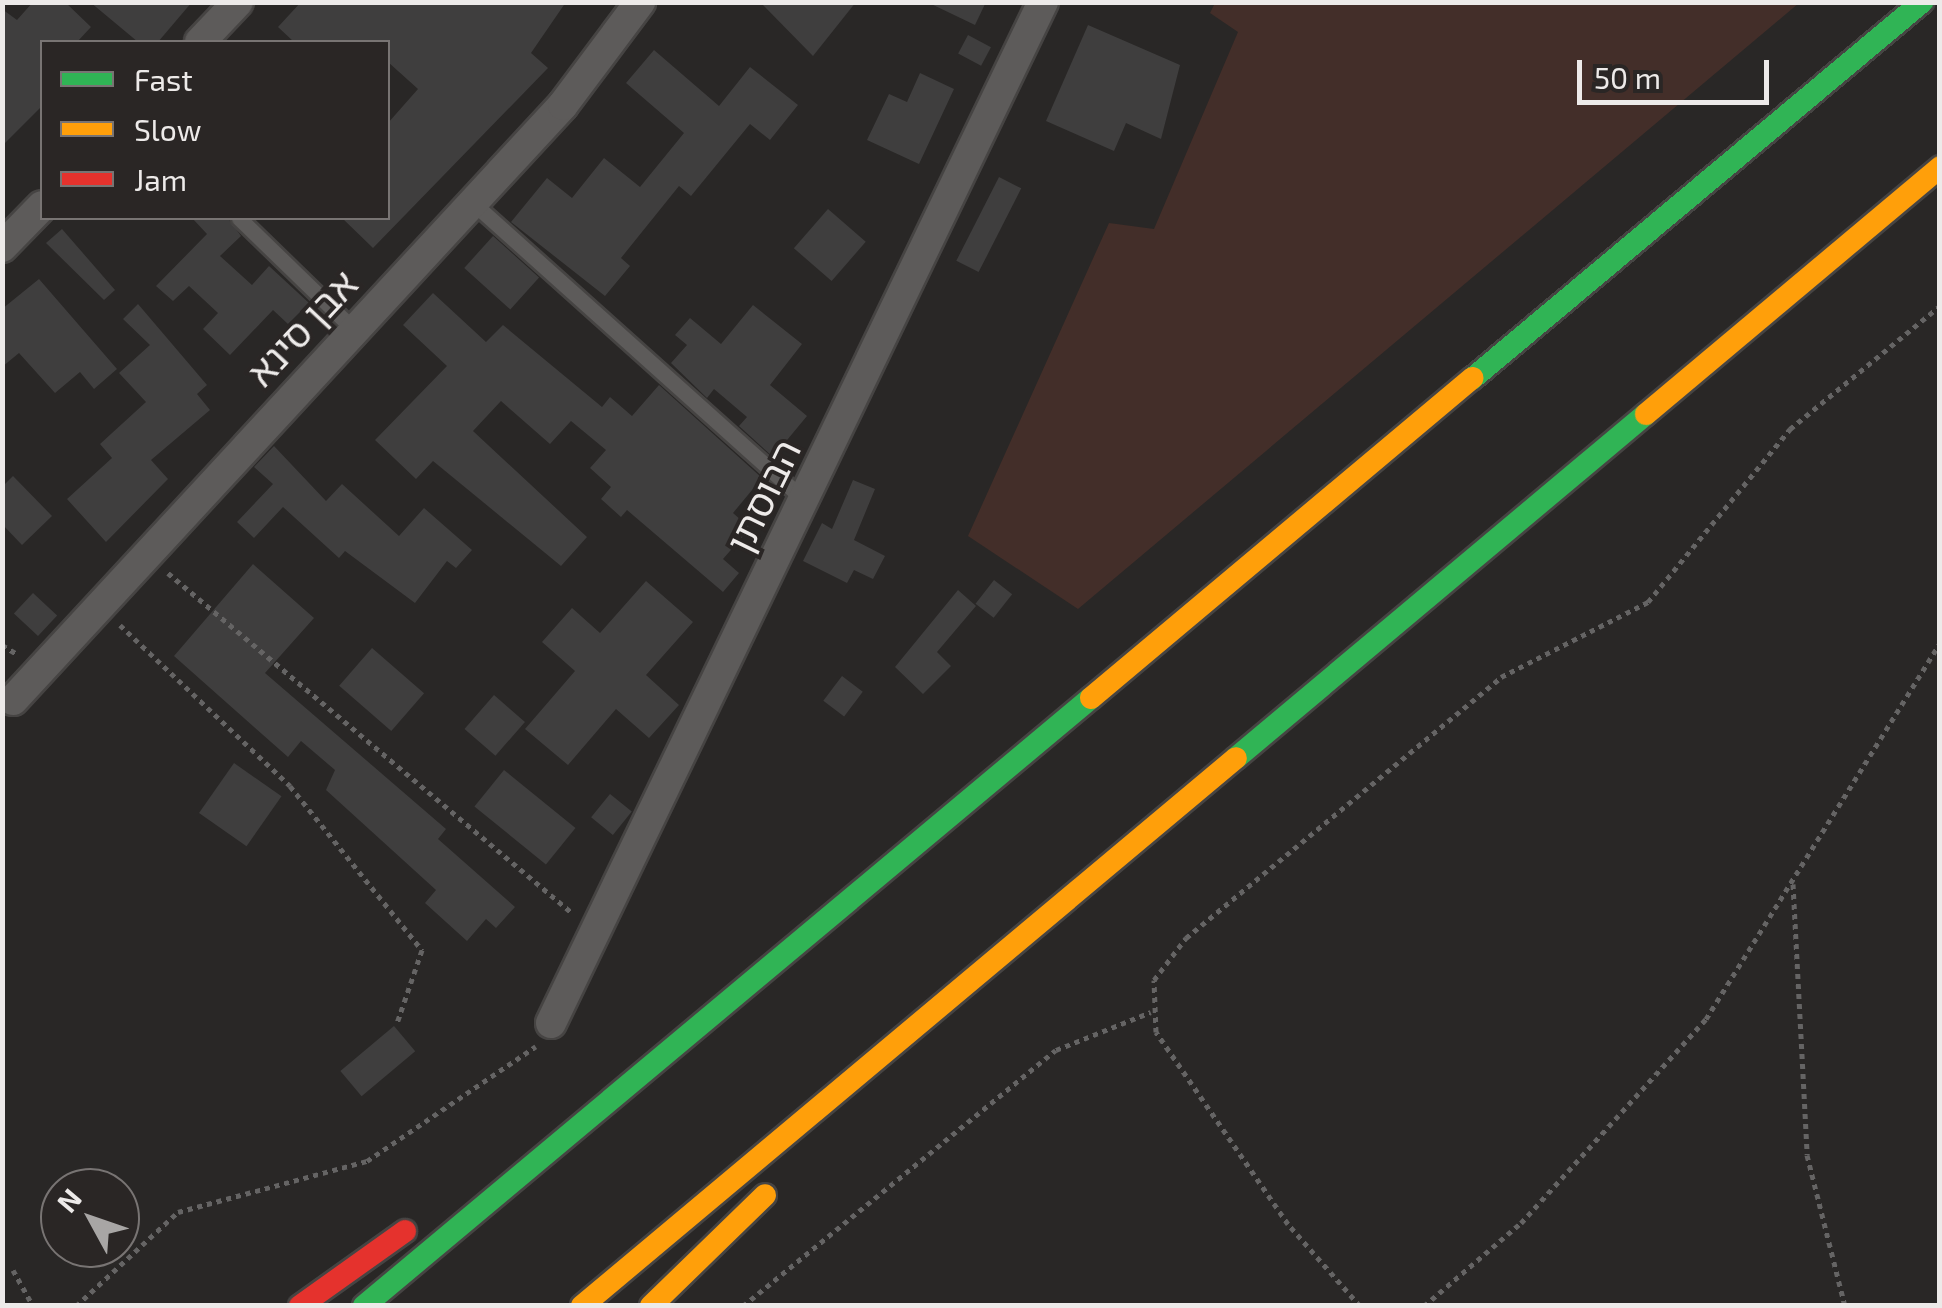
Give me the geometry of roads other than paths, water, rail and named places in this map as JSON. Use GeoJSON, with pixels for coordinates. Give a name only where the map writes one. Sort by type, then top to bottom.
{"type":"FeatureCollection","features":[{"type":"Feature","properties":{"kind":"highway"},"geometry":{"type":"LineString","coordinates":[[364,1306],[1922,2]]}},
{"type":"Feature","properties":{"kind":"highway"},"geometry":{"type":"LineString","coordinates":[[582,1306],[1940,167]]}},
{"type":"Feature","properties":{"kind":"highway"},"geometry":{"type":"LineString","coordinates":[[471,1180],[1075,714]]}},
{"type":"Feature","properties":{"kind":"highway"},"geometry":{"type":"LineString","coordinates":[[818,1144],[1054,914]]}},
{"type":"Feature","properties":{"kind":"highway"},"geometry":{"type":"LineString","coordinates":[[651,1306],[790,1171]]}},
{"type":"Feature","properties":{"kind":"highway"},"geometry":{"type":"LineString","coordinates":[[300,1306],[425,1216]]}},
{"type":"Feature","properties":{"kind":"street"},"geometry":{"type":"LineString","coordinates":[[202,40],[238,2]]}},
{"type":"Feature","properties":{"kind":"street","name":"אבן סינא"},"geometry":{"type":"LineString","coordinates":[[12,700],[472,202],[640,2]]}},
{"type":"Feature","properties":{"kind":"street","name":"הבוסתן"},"geometry":{"type":"LineString","coordinates":[[551,1023],[1044,2]]}},
{"type":"Feature","properties":{"kind":"street"},"geometry":{"type":"LineString","coordinates":[[2,247],[40,208]]}},
{"type":"Feature","properties":{"kind":"lane"},"geometry":{"type":"LineString","coordinates":[[472,202],[805,501]]}},
{"type":"Feature","properties":{"kind":"lane"},"geometry":{"type":"LineString","coordinates":[[242,220],[354,330]]}}]}
